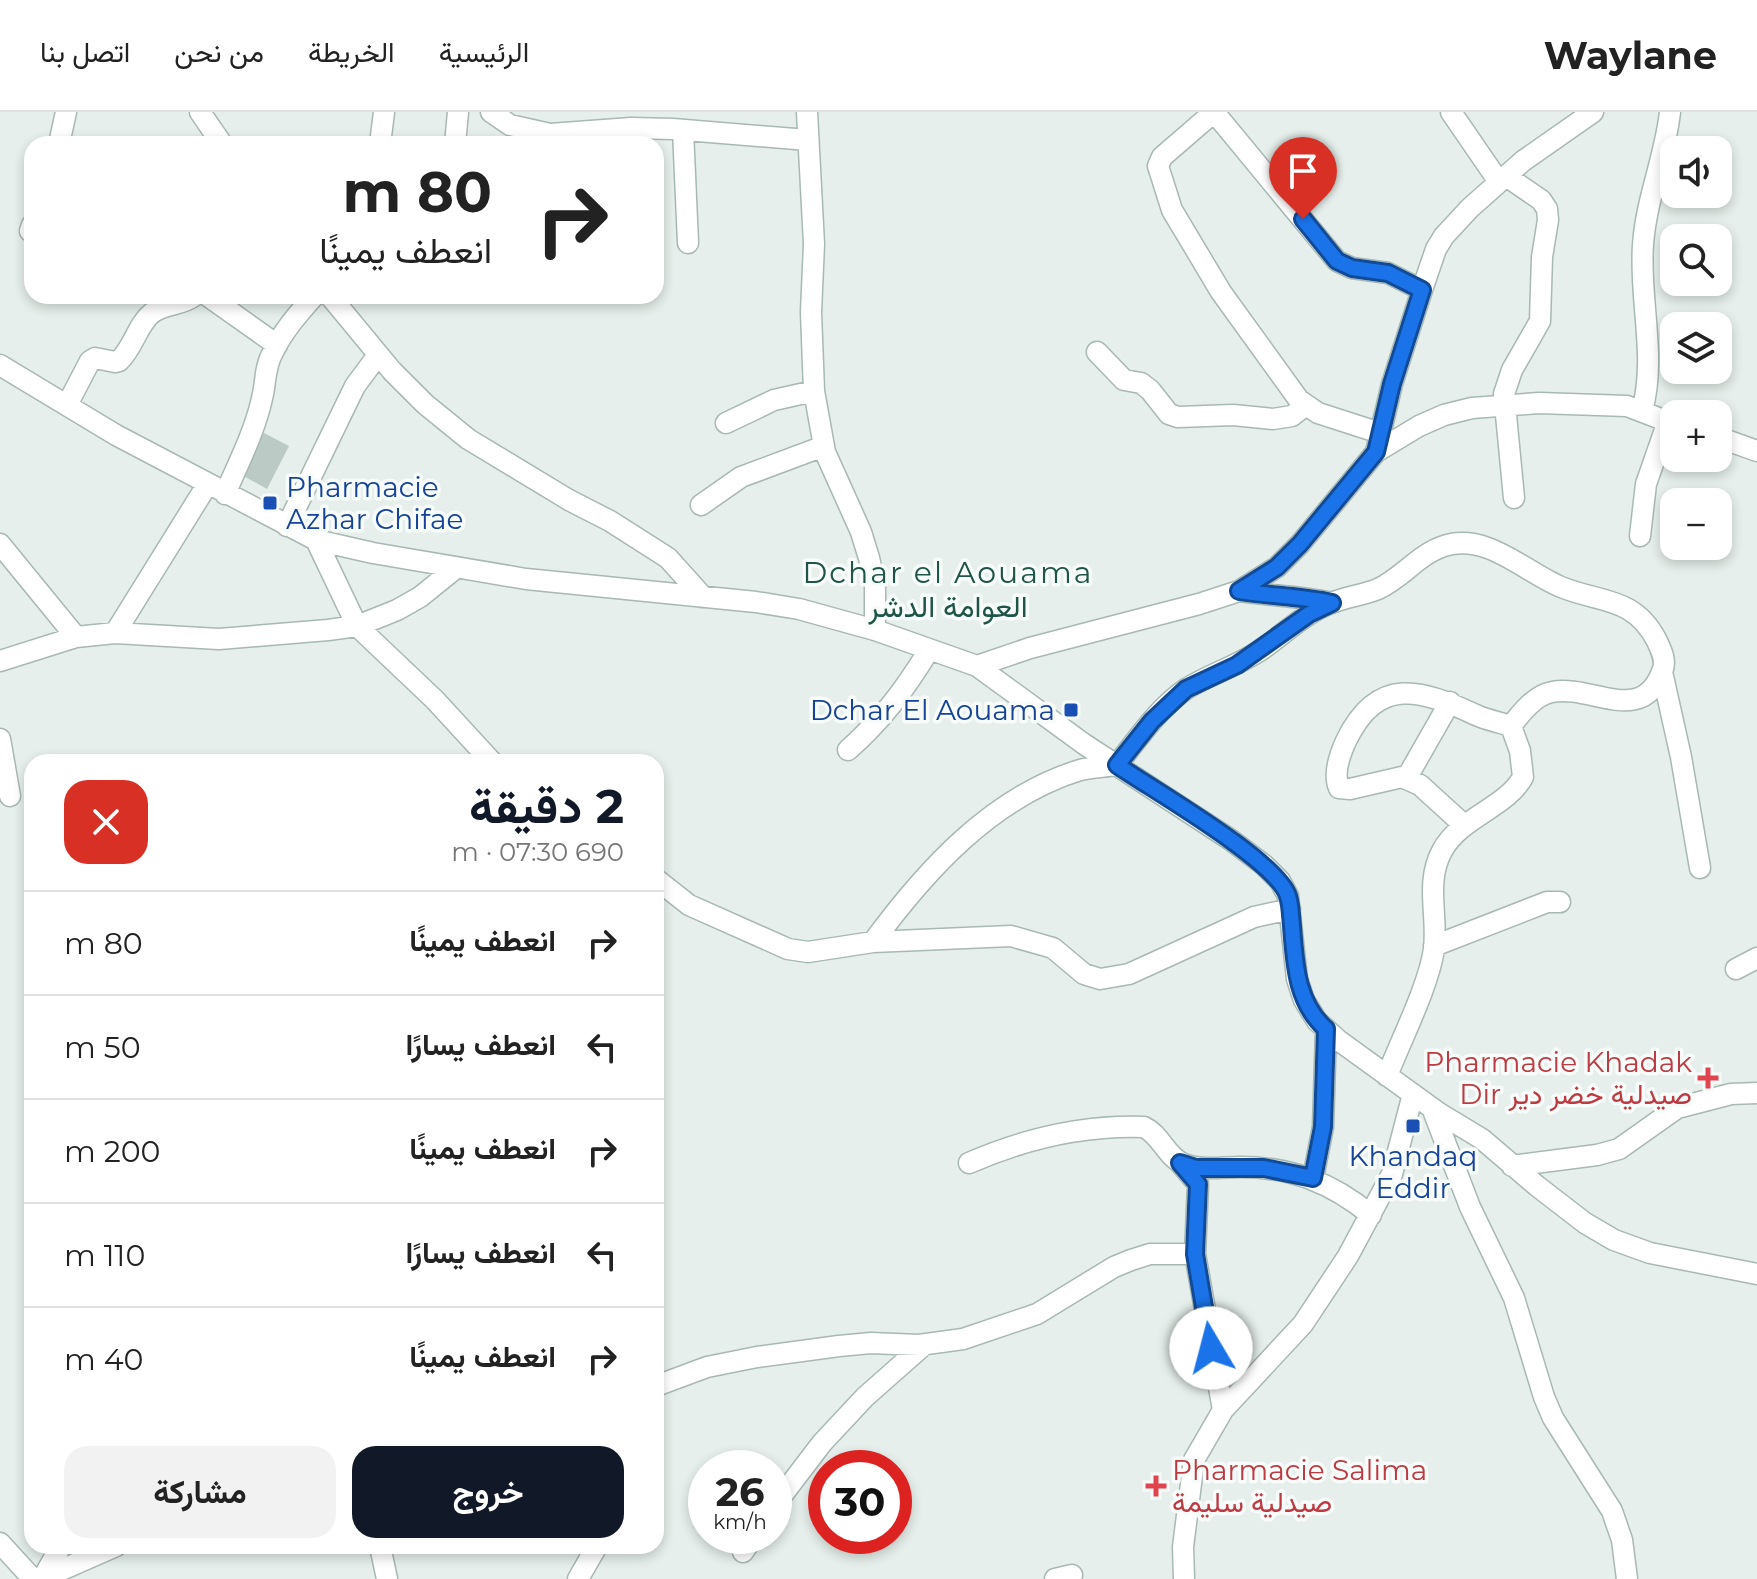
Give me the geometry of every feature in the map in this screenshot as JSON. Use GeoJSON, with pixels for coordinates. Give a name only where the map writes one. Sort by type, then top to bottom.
{"type":"FeatureCollection","features":[{"type":"Feature","properties":{"kind":"street"},"geometry":{"type":"LineString","coordinates":[[61,136],[66,112]]}},
{"type":"Feature","properties":{"kind":"street"},"geometry":{"type":"LineString","coordinates":[[200,112],[216,136]]}},
{"type":"Feature","properties":{"kind":"street"},"geometry":{"type":"LineString","coordinates":[[381,136],[384,112]]}},
{"type":"Feature","properties":{"kind":"street"},"geometry":{"type":"LineString","coordinates":[[456,136],[458,112]]}},
{"type":"Feature","properties":{"kind":"street"},"geometry":{"type":"LineString","coordinates":[[491,112],[510,125],[550,134],[631,128],[808,140]]}},
{"type":"Feature","properties":{"kind":"street"},"geometry":{"type":"LineString","coordinates":[[807,112],[814,244],[811,312],[814,391],[824,446],[869,558],[875,585],[875,630]]}},
{"type":"Feature","properties":{"kind":"street"},"geometry":{"type":"LineString","coordinates":[[1422,290],[1388,273],[1352,268],[1337,261],[1214,112],[1162,157],[1158,166],[1172,210],[1221,292],[1288,386],[1318,413],[1378,442],[1444,415],[1472,408],[1539,403],[1627,406],[1660,418]]}},
{"type":"Feature","properties":{"kind":"street"},"geometry":{"type":"LineString","coordinates":[[1451,112],[1502,179],[1541,200],[1547,209],[1540,321],[1512,370],[1504,394],[1514,498]]}},
{"type":"Feature","properties":{"kind":"street"},"geometry":{"type":"LineString","coordinates":[[977,666],[1030,648],[1239,591],[1277,567],[1300,544],[1378,442],[1422,290],[1436,249],[1444,236],[1502,179],[1593,112]]}},
{"type":"Feature","properties":{"kind":"street"},"geometry":{"type":"LineString","coordinates":[[1642,411],[1649,378],[1643,287],[1645,221],[1664,156],[1670,112]]}},
{"type":"Feature","properties":{"kind":"street"},"geometry":{"type":"LineString","coordinates":[[683,130],[688,243]]}},
{"type":"Feature","properties":{"kind":"street"},"geometry":{"type":"LineString","coordinates":[[67,405],[90,361],[95,358],[119,361],[150,315],[162,307],[178,304]]}},
{"type":"Feature","properties":{"kind":"street"},"geometry":{"type":"LineString","coordinates":[[219,304],[277,345]]}},
{"type":"Feature","properties":{"kind":"street"},"geometry":{"type":"LineString","coordinates":[[115,633],[250,438],[264,393],[264,373],[277,345],[307,304]]}},
{"type":"Feature","properties":{"kind":"street"},"geometry":{"type":"LineString","coordinates":[[337,304],[378,355],[425,404],[468,439],[668,558],[703,597]]}},
{"type":"Feature","properties":{"kind":"street"},"geometry":{"type":"LineString","coordinates":[[1097,352],[1124,380],[1141,383],[1169,414],[1178,417],[1233,415],[1273,419],[1292,416],[1306,405]]}},
{"type":"Feature","properties":{"kind":"street"},"geometry":{"type":"LineString","coordinates":[[287,526],[355,386],[378,355]]}},
{"type":"Feature","properties":{"kind":"street"},"geometry":{"type":"LineString","coordinates":[[0,365],[116,435],[316,540],[526,579],[799,609],[875,630],[977,666],[1264,865],[1280,881],[1288,896],[1297,979],[1304,1000],[1326,1029],[1432,1108],[1482,1139],[1585,1223],[1614,1240],[1650,1253],[1757,1274]]}},
{"type":"Feature","properties":{"kind":"street"},"geometry":{"type":"LineString","coordinates":[[726,423],[774,400],[814,391]]}},
{"type":"Feature","properties":{"kind":"street"},"geometry":{"type":"LineString","coordinates":[[1732,442],[1757,451]]}},
{"type":"Feature","properties":{"kind":"street"},"geometry":{"type":"LineString","coordinates":[[701,505],[741,477],[824,446]]}},
{"type":"Feature","properties":{"kind":"street"},"geometry":{"type":"LineString","coordinates":[[1640,536],[1646,484],[1660,449]]}},
{"type":"Feature","properties":{"kind":"street"},"geometry":{"type":"LineString","coordinates":[[316,540],[357,626],[435,700],[485,754]]}},
{"type":"Feature","properties":{"kind":"street"},"geometry":{"type":"LineString","coordinates":[[873,942],[896,911],[948,854],[987,820],[1056,779],[1084,769],[1117,765],[1152,721],[1186,689],[1237,665],[1309,614],[1379,588],[1442,547],[1464,543],[1508,558],[1563,588],[1614,602],[1639,615],[1661,650],[1662,672],[1646,694],[1634,700],[1550,692],[1532,703],[1511,726]]}},
{"type":"Feature","properties":{"kind":"street"},"geometry":{"type":"LineString","coordinates":[[0,544],[76,637]]}},
{"type":"Feature","properties":{"kind":"street"},"geometry":{"type":"LineString","coordinates":[[0,661],[76,637],[115,633],[219,639],[357,626],[420,597],[456,568]]}},
{"type":"Feature","properties":{"kind":"street"},"geometry":{"type":"LineString","coordinates":[[1239,591],[1294,595],[1332,603]]}},
{"type":"Feature","properties":{"kind":"street"},"geometry":{"type":"LineString","coordinates":[[848,750],[901,695],[929,650]]}},
{"type":"Feature","properties":{"kind":"street"},"geometry":{"type":"LineString","coordinates":[[1662,672],[1681,757],[1700,868]]}},
{"type":"Feature","properties":{"kind":"street"},"geometry":{"type":"LineString","coordinates":[[1464,825],[1420,785],[1406,779],[1392,778],[1350,789],[1339,788],[1336,779],[1338,768],[1351,732],[1372,707],[1398,693],[1415,692],[1511,726]]}},
{"type":"Feature","properties":{"kind":"street"},"geometry":{"type":"LineString","coordinates":[[1406,779],[1450,702]]}},
{"type":"Feature","properties":{"kind":"street"},"geometry":{"type":"LineString","coordinates":[[1387,1076],[1430,967],[1434,946],[1432,898],[1438,860],[1449,841],[1464,825],[1514,789],[1523,777],[1520,751],[1511,726]]}},
{"type":"Feature","properties":{"kind":"street"},"geometry":{"type":"LineString","coordinates":[[0,739],[10,796]]}},
{"type":"Feature","properties":{"kind":"street"},"geometry":{"type":"LineString","coordinates":[[664,885],[689,905],[788,949],[808,952],[873,942],[1011,936],[1053,948],[1084,974],[1100,979],[1147,967],[1212,934],[1254,917],[1290,909]]}},
{"type":"Feature","properties":{"kind":"street"},"geometry":{"type":"LineString","coordinates":[[1434,946],[1547,902],[1560,902]]}},
{"type":"Feature","properties":{"kind":"street"},"geometry":{"type":"LineString","coordinates":[[1736,969],[1757,958]]}},
{"type":"Feature","properties":{"kind":"street"},"geometry":{"type":"LineString","coordinates":[[1313,1178],[1323,1127],[1326,1029]]}},
{"type":"Feature","properties":{"kind":"street"},"geometry":{"type":"LineString","coordinates":[[1512,1166],[1597,1155],[1619,1149],[1677,1108],[1731,1094],[1757,1093]]}},
{"type":"Feature","properties":{"kind":"street"},"geometry":{"type":"LineString","coordinates":[[1184,1579],[1183,1547],[1194,1460],[1223,1410],[1303,1324],[1371,1215],[1392,1174],[1413,1094]]}},
{"type":"Feature","properties":{"kind":"street"},"geometry":{"type":"LineString","coordinates":[[1432,1108],[1470,1207],[1514,1298],[1553,1418],[1612,1511],[1622,1540],[1627,1579]]}},
{"type":"Feature","properties":{"kind":"street"},"geometry":{"type":"LineString","coordinates":[[969,1163],[1025,1143],[1085,1129],[1144,1127],[1151,1131],[1198,1184],[1195,1254],[1223,1410]]}},
{"type":"Feature","properties":{"kind":"street"},"geometry":{"type":"LineString","coordinates":[[1180,1163],[1196,1168],[1264,1168],[1313,1178],[1350,1198],[1371,1215]]}},
{"type":"Feature","properties":{"kind":"street"},"geometry":{"type":"LineString","coordinates":[[664,1383],[707,1367],[757,1357],[839,1346],[925,1344],[963,1339],[1037,1314],[1103,1273],[1131,1260],[1150,1254],[1195,1254]]}},
{"type":"Feature","properties":{"kind":"street"},"geometry":{"type":"LineString","coordinates":[[792,1482],[822,1443],[865,1397],[925,1344]]}},
{"type":"Feature","properties":{"kind":"street"},"geometry":{"type":"LineString","coordinates":[[0,1543],[39,1578]]}},
{"type":"Feature","properties":{"kind":"street"},"geometry":{"type":"LineString","coordinates":[[39,1578],[56,1554]]}},
{"type":"Feature","properties":{"kind":"street"},"geometry":{"type":"LineString","coordinates":[[39,1578],[97,1554]]}},
{"type":"Feature","properties":{"kind":"street"},"geometry":{"type":"LineString","coordinates":[[382,1554],[387,1579]]}},
{"type":"Feature","properties":{"kind":"street"},"geometry":{"type":"LineString","coordinates":[[578,1579],[592,1554]]}},
{"type":"Feature","properties":{"kind":"building"},"geometry":{"type":"Polygon","coordinates":[[[264,433],[289,446],[267,489],[240,474],[264,433]]]}},
{"type":"Feature","properties":{"kind":"place","name":"Pharmacie Azhar Chifae"},"geometry":{"type":"Point","coordinates":[270,503]}},
{"type":"Feature","properties":{"kind":"place","name":"Dchar El Aouama"},"geometry":{"type":"Point","coordinates":[1071,710]}},
{"type":"Feature","properties":{"kind":"place","name":"Pharmacie Khadak Dir صيدلية خضر دير"},"geometry":{"type":"Point","coordinates":[1708,1078]}},
{"type":"Feature","properties":{"kind":"place","name":"Khandaq Eddir"},"geometry":{"type":"Point","coordinates":[1413,1126]}},
{"type":"Feature","properties":{"kind":"place","name":"Pharmacie Salima صيدلية سليمة"},"geometry":{"type":"Point","coordinates":[1156,1486]}},
{"type":"Feature","properties":{"kind":"district","name":"Dchar el Aouama العوامة الدشر"},"geometry":{"type":"Point","coordinates":[948,589]}},
{"type":"Feature","properties":{"kind":"route"},"geometry":{"type":"LineString","coordinates":[[1211,1348],[1195,1254],[1198,1184],[1180,1163],[1196,1168],[1264,1168],[1313,1178],[1323,1127],[1326,1029],[1304,1000],[1297,979],[1288,896],[1280,881],[1231,840],[1117,765],[1152,721],[1186,689],[1237,665],[1309,614],[1332,603],[1294,595],[1239,591],[1277,567],[1300,544],[1376,452],[1392,384],[1422,290],[1388,273],[1343,265],[1303,219]]}}]}
